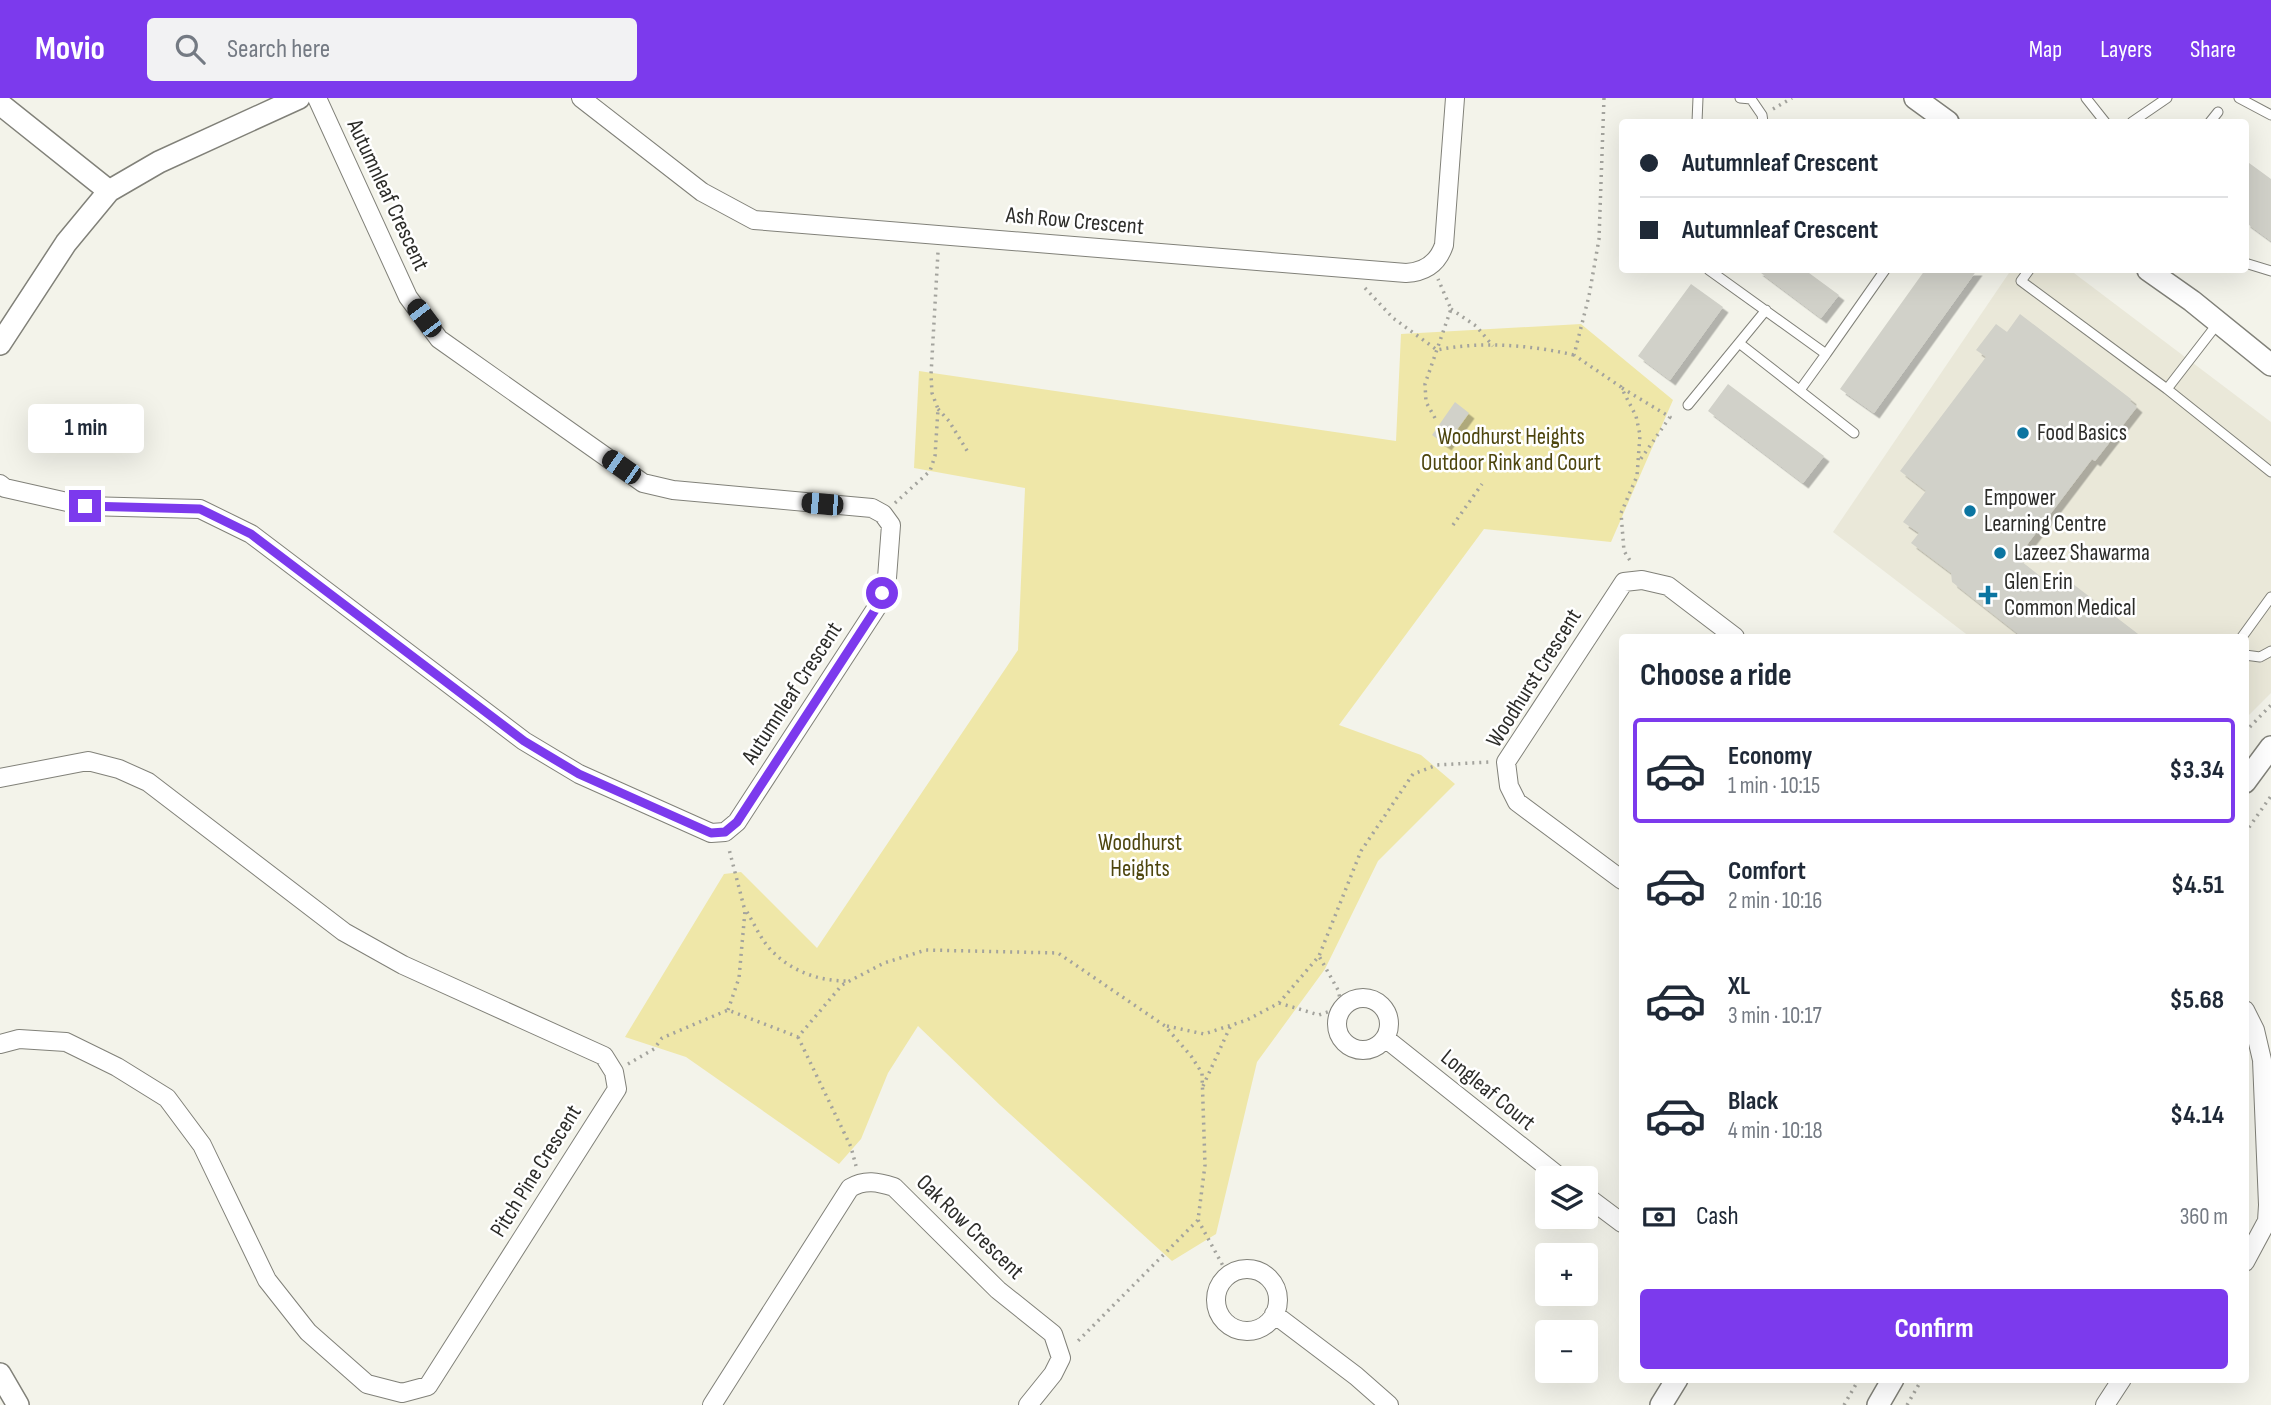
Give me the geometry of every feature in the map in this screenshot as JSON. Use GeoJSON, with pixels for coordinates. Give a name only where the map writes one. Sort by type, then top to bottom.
{"type":"FeatureCollection","features":[{"type":"Feature","properties":{"kind":"street"},"geometry":{"type":"LineString","coordinates":[[0,344],[66,243],[109,191],[159,162],[299,98]]}},
{"type":"Feature","properties":{"kind":"street","name":"Autumnleaf Crescent"},"geometry":{"type":"LineString","coordinates":[[317,98],[408,297],[439,339],[643,483],[673,491],[872,508],[883,514],[891,525],[887,578],[877,607],[737,822],[725,832]]}},
{"type":"Feature","properties":{"kind":"street","name":"Ash Row Crescent"},"geometry":{"type":"LineString","coordinates":[[581,98],[702,192],[754,220],[1411,273],[1433,264]]}},
{"type":"Feature","properties":{"kind":"street"},"geometry":{"type":"LineString","coordinates":[[1433,264],[1443,250],[1446,239],[1455,98]]}},
{"type":"Feature","properties":{"kind":"street"},"geometry":{"type":"LineString","coordinates":[[1915,98],[1944,119]]}},
{"type":"Feature","properties":{"kind":"street"},"geometry":{"type":"LineString","coordinates":[[0,104],[109,191]]}},
{"type":"Feature","properties":{"kind":"street"},"geometry":{"type":"LineString","coordinates":[[2152,273],[2219,322],[2271,365]]}},
{"type":"Feature","properties":{"kind":"street"},"geometry":{"type":"LineString","coordinates":[[0,484],[5,488],[85,506],[200,509],[251,534],[524,741],[591,780],[711,833],[725,832]]}},
{"type":"Feature","properties":{"kind":"street"},"geometry":{"type":"LineString","coordinates":[[1643,580],[1668,586],[1731,634]]}},
{"type":"Feature","properties":{"kind":"street","name":"Woodhurst Crescent"},"geometry":{"type":"LineString","coordinates":[[1619,878],[1517,802],[1509,786],[1506,762],[1624,582],[1643,580]]}},
{"type":"Feature","properties":{"kind":"street"},"geometry":{"type":"LineString","coordinates":[[2249,777],[2271,747]]}},
{"type":"Feature","properties":{"kind":"street"},"geometry":{"type":"LineString","coordinates":[[0,778],[88,761],[119,769],[148,782],[344,932],[403,965],[604,1056],[614,1072]]}},
{"type":"Feature","properties":{"kind":"street"},"geometry":{"type":"LineString","coordinates":[[1366,997],[1379,1002],[1387,1012],[1390,1026],[1385,1038],[1378,1046],[1368,1050],[1357,1050],[1347,1045],[1336,1027],[1342,1007],[1353,999],[1366,997]]}},
{"type":"Feature","properties":{"kind":"street"},"geometry":{"type":"LineString","coordinates":[[2249,1014],[2263,1027],[2269,1222],[2249,1255]]}},
{"type":"Feature","properties":{"kind":"street","name":"Longleaf Court"},"geometry":{"type":"LineString","coordinates":[[1385,1038],[1545,1166]]}},
{"type":"Feature","properties":{"kind":"street","name":"Pitch Pine Crescent"},"geometry":{"type":"LineString","coordinates":[[0,1044],[19,1039],[65,1042],[117,1067],[167,1098],[202,1145],[267,1280],[308,1332],[367,1384],[402,1393],[428,1386],[446,1359],[617,1089],[614,1072]]}},
{"type":"Feature","properties":{"kind":"street"},"geometry":{"type":"LineString","coordinates":[[712,1405],[850,1188],[860,1182]]}},
{"type":"Feature","properties":{"kind":"street","name":"Oak Row Crescent"},"geometry":{"type":"LineString","coordinates":[[860,1182],[878,1182],[894,1187],[998,1290],[1054,1334],[1061,1358]]}},
{"type":"Feature","properties":{"kind":"street"},"geometry":{"type":"LineString","coordinates":[[1598,1205],[1619,1221]]}},
{"type":"Feature","properties":{"kind":"street"},"geometry":{"type":"LineString","coordinates":[[1247,1269],[1258,1271],[1273,1284],[1277,1293],[1274,1314],[1258,1328],[1247,1331],[1236,1329],[1220,1315],[1216,1304],[1220,1283],[1228,1275],[1247,1269]]}},
{"type":"Feature","properties":{"kind":"street"},"geometry":{"type":"LineString","coordinates":[[1274,1314],[1356,1376],[1389,1405]]}},
{"type":"Feature","properties":{"kind":"street"},"geometry":{"type":"LineString","coordinates":[[1028,1405],[1053,1374],[1061,1358]]}},
{"type":"Feature","properties":{"kind":"street"},"geometry":{"type":"LineString","coordinates":[[0,1374],[18,1405]]}},
{"type":"Feature","properties":{"kind":"street"},"geometry":{"type":"LineString","coordinates":[[1661,1405],[1675,1383]]}},
{"type":"Feature","properties":{"kind":"street"},"geometry":{"type":"LineString","coordinates":[[1878,1405],[1891,1383]]}},
{"type":"Feature","properties":{"kind":"street"},"geometry":{"type":"LineString","coordinates":[[2105,1405],[2119,1383]]}},
{"type":"Feature","properties":{"kind":"lane"},"geometry":{"type":"LineString","coordinates":[[1697,119],[1698,98]]}},
{"type":"Feature","properties":{"kind":"lane"},"geometry":{"type":"LineString","coordinates":[[1740,98],[1751,99],[1762,119]]}},
{"type":"Feature","properties":{"kind":"lane"},"geometry":{"type":"LineString","coordinates":[[2086,98],[2103,119]]}},
{"type":"Feature","properties":{"kind":"lane"},"geometry":{"type":"LineString","coordinates":[[2136,119],[2166,98]]}},
{"type":"Feature","properties":{"kind":"lane"},"geometry":{"type":"LineString","coordinates":[[2239,98],[2271,115]]}},
{"type":"Feature","properties":{"kind":"lane"},"geometry":{"type":"LineString","coordinates":[[2212,119],[2218,112]]}},
{"type":"Feature","properties":{"kind":"lane"},"geometry":{"type":"LineString","coordinates":[[2249,264],[2271,271]]}},
{"type":"Feature","properties":{"kind":"lane"},"geometry":{"type":"LineString","coordinates":[[1713,273],[1826,354]]}},
{"type":"Feature","properties":{"kind":"lane"},"geometry":{"type":"LineString","coordinates":[[1800,390],[1883,273]]}},
{"type":"Feature","properties":{"kind":"lane"},"geometry":{"type":"LineString","coordinates":[[2027,273],[2021,281],[2167,389],[2271,472]]}},
{"type":"Feature","properties":{"kind":"lane"},"geometry":{"type":"LineString","coordinates":[[1688,405],[1766,310]]}},
{"type":"Feature","properties":{"kind":"lane"},"geometry":{"type":"LineString","coordinates":[[2167,389],[2219,322]]}},
{"type":"Feature","properties":{"kind":"lane"},"geometry":{"type":"LineString","coordinates":[[1739,343],[1854,433]]}},
{"type":"Feature","properties":{"kind":"lane"},"geometry":{"type":"LineString","coordinates":[[2244,634],[2271,597]]}},
{"type":"Feature","properties":{"kind":"lane"},"geometry":{"type":"LineString","coordinates":[[2249,656],[2260,657],[2271,651]]}},
{"type":"Feature","properties":{"kind":"path"},"geometry":{"type":"LineString","coordinates":[[1574,355],[1589,296],[1599,239],[1604,98]]}},
{"type":"Feature","properties":{"kind":"path"},"geometry":{"type":"LineString","coordinates":[[1762,119],[1792,98]]}},
{"type":"Feature","properties":{"kind":"path"},"geometry":{"type":"LineString","coordinates":[[883,514],[930,471],[935,456],[938,409],[931,375],[939,235]]}},
{"type":"Feature","properties":{"kind":"path"},"geometry":{"type":"LineString","coordinates":[[1433,264],[1451,309],[1476,326],[1493,346]]}},
{"type":"Feature","properties":{"kind":"path"},"geometry":{"type":"LineString","coordinates":[[1347,268],[1393,318],[1437,350],[1462,345],[1493,346],[1549,349],[1574,355],[1670,417],[1638,462]]}},
{"type":"Feature","properties":{"kind":"path"},"geometry":{"type":"LineString","coordinates":[[1435,418],[1426,402],[1425,384],[1451,309]]}},
{"type":"Feature","properties":{"kind":"path"},"geometry":{"type":"LineString","coordinates":[[1621,387],[1636,416],[1640,435],[1637,476],[1621,513],[1624,551],[1643,580]]}},
{"type":"Feature","properties":{"kind":"path"},"geometry":{"type":"LineString","coordinates":[[938,409],[949,421],[969,454]]}},
{"type":"Feature","properties":{"kind":"path"},"geometry":{"type":"LineString","coordinates":[[1453,525],[1482,484]]}},
{"type":"Feature","properties":{"kind":"path"},"geometry":{"type":"LineString","coordinates":[[2249,728],[2271,705]]}},
{"type":"Feature","properties":{"kind":"path"},"geometry":{"type":"LineString","coordinates":[[1165,1026],[1204,1034],[1247,1020],[1279,1003],[1319,956],[1361,852],[1413,774],[1437,765],[1506,762]]}},
{"type":"Feature","properties":{"kind":"path"},"geometry":{"type":"LineString","coordinates":[[2249,827],[2271,796]]}},
{"type":"Feature","properties":{"kind":"path"},"geometry":{"type":"LineString","coordinates":[[725,832],[746,911],[773,953],[807,975],[832,981],[850,981]]}},
{"type":"Feature","properties":{"kind":"path"},"geometry":{"type":"LineString","coordinates":[[728,1010],[739,978],[746,911]]}},
{"type":"Feature","properties":{"kind":"path"},"geometry":{"type":"LineString","coordinates":[[798,1037],[842,985],[884,963],[926,950],[1058,953],[1165,1026],[1202,1073],[1205,1166],[1198,1220],[1228,1275]]}},
{"type":"Feature","properties":{"kind":"path"},"geometry":{"type":"LineString","coordinates":[[1279,1003],[1319,1015],[1342,1007],[1338,990],[1319,956]]}},
{"type":"Feature","properties":{"kind":"path"},"geometry":{"type":"LineString","coordinates":[[614,1072],[654,1049],[663,1038],[728,1010],[798,1037],[850,1147],[860,1182]]}},
{"type":"Feature","properties":{"kind":"path"},"geometry":{"type":"LineString","coordinates":[[1202,1087],[1231,1025]]}},
{"type":"Feature","properties":{"kind":"path"},"geometry":{"type":"LineString","coordinates":[[1061,1358],[1198,1220]]}},
{"type":"Feature","properties":{"kind":"path"},"geometry":{"type":"LineString","coordinates":[[1844,1405],[1857,1383]]}},
{"type":"Feature","properties":{"kind":"path"},"geometry":{"type":"LineString","coordinates":[[1907,1405],[1920,1383]]}},
{"type":"Feature","properties":{"kind":"shaded area"},"geometry":{"type":"Polygon","coordinates":[[[2009,273],[2074,273],[2271,422],[2271,693],[2249,715],[2249,634],[1966,634],[1833,532],[2009,273]]]}},
{"type":"Feature","properties":{"kind":"green space","name":"Woodhurst Heights"},"geometry":{"type":"Polygon","coordinates":[[[1581,324],[1673,400],[1611,542],[1484,529],[1339,725],[1421,755],[1455,784],[1378,861],[1325,969],[1257,1062],[1216,1234],[1172,1261],[1000,1105],[918,1026],[888,1073],[861,1139],[839,1164],[686,1057],[625,1037],[724,874],[741,872],[817,948],[1018,650],[1025,488],[914,468],[919,371],[1396,441],[1401,334],[1581,324]]]}},
{"type":"Feature","properties":{"kind":"building"},"geometry":{"type":"Polygon","coordinates":[[[2249,163],[2271,179],[2271,241],[2249,225],[2249,163]]]}},
{"type":"Feature","properties":{"kind":"building"},"geometry":{"type":"Polygon","coordinates":[[[1761,273],[1809,273],[1839,295],[1821,318],[1761,273]]]}},
{"type":"Feature","properties":{"kind":"building"},"geometry":{"type":"Polygon","coordinates":[[[1923,273],[1975,273],[1874,413],[1840,389],[1923,273]]]}},
{"type":"Feature","properties":{"kind":"building"},"geometry":{"type":"Polygon","coordinates":[[[1691,284],[1723,307],[1670,380],[1638,356],[1691,284]]]}},
{"type":"Feature","properties":{"kind":"building","name":"Food Basics"},"geometry":{"type":"Polygon","coordinates":[[[2020,314],[2131,399],[2137,407],[2095,461],[2092,459],[2017,558],[2040,576],[2060,574],[2138,634],[2018,634],[1952,582],[1951,573],[1911,543],[1919,533],[1903,522],[1926,491],[1900,471],[1986,357],[1976,350],[1996,324],[2007,332],[2020,314]]]}},
{"type":"Feature","properties":{"kind":"building"},"geometry":{"type":"Polygon","coordinates":[[[1728,384],[1824,456],[1803,483],[1708,411],[1728,384]]]}},
{"type":"Feature","properties":{"kind":"building"},"geometry":{"type":"Polygon","coordinates":[[[1455,402],[1469,413],[1446,445],[1432,435],[1455,402]]]}},
{"type":"Feature","properties":{"kind":"place","name":"Food Basics"},"geometry":{"type":"Point","coordinates":[2023,433]}},
{"type":"Feature","properties":{"kind":"place","name":"Empower Learning Centre"},"geometry":{"type":"Point","coordinates":[1970,511]}},
{"type":"Feature","properties":{"kind":"place","name":"Lazeez Shawarma"},"geometry":{"type":"Point","coordinates":[2000,553]}},
{"type":"Feature","properties":{"kind":"place","name":"Glen Erin Common Medical"},"geometry":{"type":"Point","coordinates":[1988,595]}},
{"type":"Feature","properties":{"kind":"route"},"geometry":{"type":"LineString","coordinates":[[85,506],[200,509],[251,534],[524,741],[579,774],[711,833],[725,832],[737,822],[877,607],[882,593]]}},
{"type":"Feature","properties":{"kind":"park label","name":"Woodhurst Heights Outdoor Rink and Court"},"geometry":{"type":"Point","coordinates":[1511,450]}}]}
